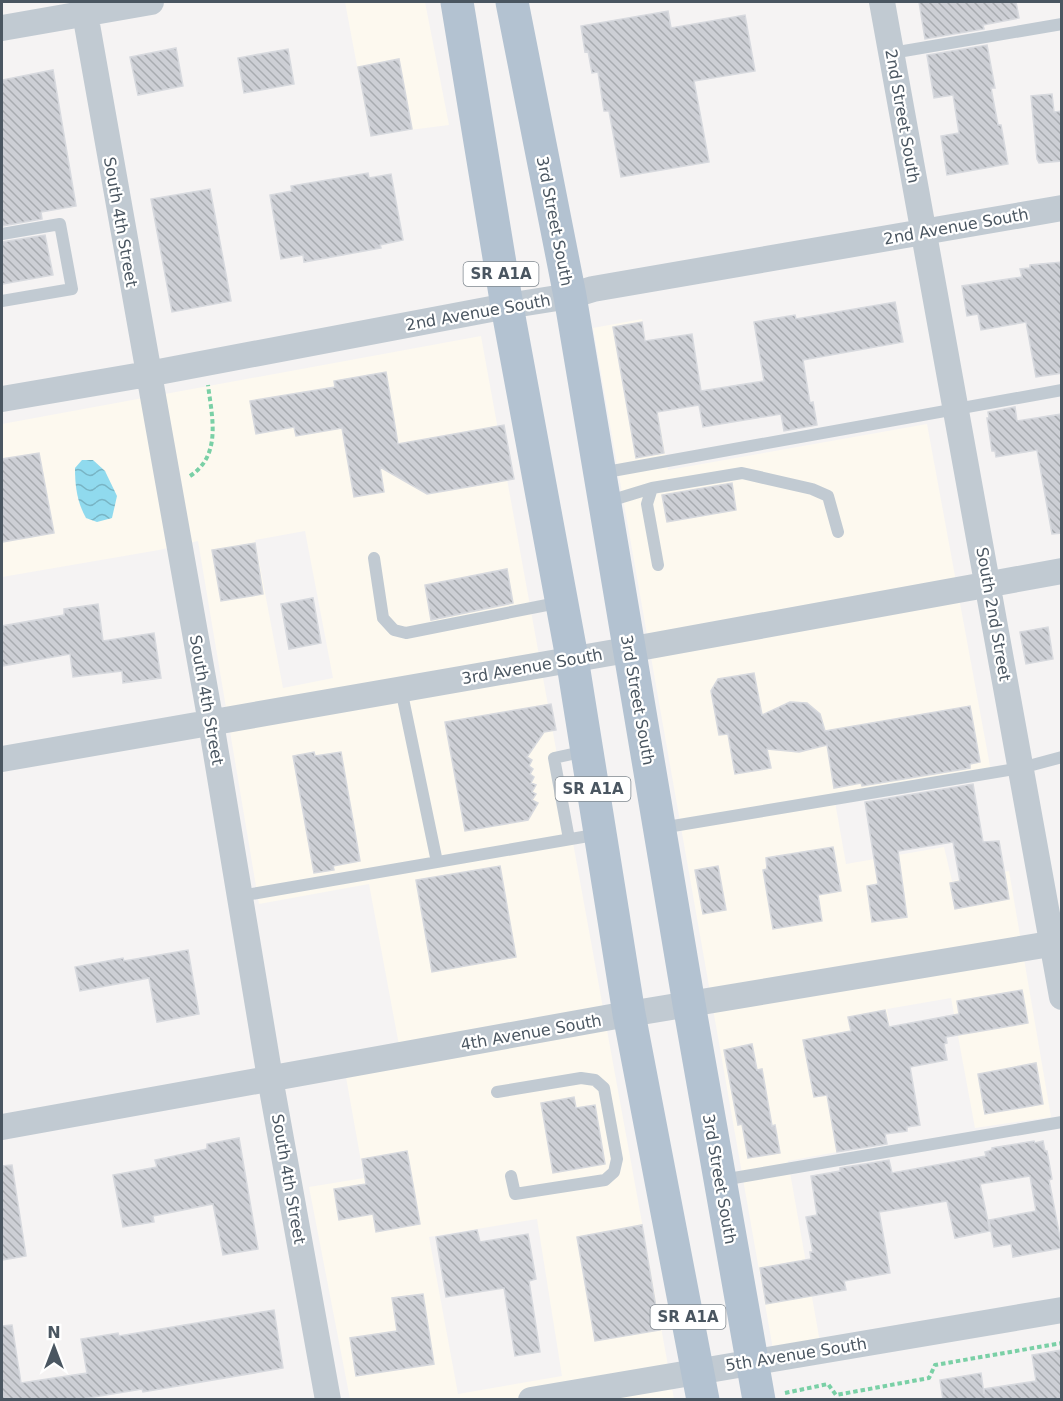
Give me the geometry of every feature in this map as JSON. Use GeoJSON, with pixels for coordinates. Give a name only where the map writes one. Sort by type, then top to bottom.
{"type":"FeatureCollection","features":[{"type":"Feature","properties":{"kind":"main road","name":"SR A1A"},"geometry":{"type":"LineString","coordinates":[[457,2],[507,306],[587,751],[585,836],[629,1014],[701,1385]]}},
{"type":"Feature","properties":{"kind":"main road","name":"3rd Street South"},"geometry":{"type":"LineString","coordinates":[[512,2],[570,296],[689,1004],[752,1361],[767,1397]]}},
{"type":"Feature","properties":{"kind":"street"},"geometry":{"type":"LineString","coordinates":[[2,28],[84,7],[151,2]]}},
{"type":"Feature","properties":{"kind":"street","name":"2nd Street South"},"geometry":{"type":"LineString","coordinates":[[882,2],[924,231]]}},
{"type":"Feature","properties":{"kind":"street","name":"South 4th Street"},"geometry":{"type":"LineString","coordinates":[[84,7],[212,723],[270,1078],[328,1400]]}},
{"type":"Feature","properties":{"kind":"street","name":"2nd Avenue South"},"geometry":{"type":"LineString","coordinates":[[2,399],[570,296],[592,289],[1062,208]]}},
{"type":"Feature","properties":{"kind":"street","name":"South 2nd Street"},"geometry":{"type":"LineString","coordinates":[[924,231],[1021,768],[1057,943],[1062,997]]}},
{"type":"Feature","properties":{"kind":"street","name":"3rd Avenue South"},"geometry":{"type":"LineString","coordinates":[[2,759],[1062,571]]}},
{"type":"Feature","properties":{"kind":"street","name":"4th Avenue South"},"geometry":{"type":"LineString","coordinates":[[2,1127],[629,1014],[1057,943]]}},
{"type":"Feature","properties":{"kind":"street","name":"5th Avenue South"},"geometry":{"type":"LineString","coordinates":[[531,1400],[701,1385],[752,1361],[1062,1310]]}},
{"type":"Feature","properties":{"kind":"lane"},"geometry":{"type":"LineString","coordinates":[[892,53],[1062,24]]}},
{"type":"Feature","properties":{"kind":"lane"},"geometry":{"type":"LineString","coordinates":[[2,234],[60,224],[72,289],[2,301]]}},
{"type":"Feature","properties":{"kind":"lane"},"geometry":{"type":"LineString","coordinates":[[603,488],[957,409],[1062,390]]}},
{"type":"Feature","properties":{"kind":"lane"},"geometry":{"type":"LineString","coordinates":[[603,488],[652,488],[742,473],[812,489],[828,496],[838,532]]}},
{"type":"Feature","properties":{"kind":"lane"},"geometry":{"type":"LineString","coordinates":[[652,488],[647,504],[658,565]]}},
{"type":"Feature","properties":{"kind":"lane"},"geometry":{"type":"LineString","coordinates":[[374,558],[383,618],[394,630],[406,633],[562,602]]}},
{"type":"Feature","properties":{"kind":"lane"},"geometry":{"type":"LineString","coordinates":[[401,689],[437,862]]}},
{"type":"Feature","properties":{"kind":"lane"},"geometry":{"type":"LineString","coordinates":[[660,828],[1021,768],[1062,757]]}},
{"type":"Feature","properties":{"kind":"lane"},"geometry":{"type":"LineString","coordinates":[[240,896],[585,836]]}},
{"type":"Feature","properties":{"kind":"lane"},"geometry":{"type":"LineString","coordinates":[[497,1092],[580,1078],[594,1080],[603,1088],[617,1159],[614,1172],[605,1180],[515,1194],[511,1176]]}},
{"type":"Feature","properties":{"kind":"lane"},"geometry":{"type":"LineString","coordinates":[[721,1181],[1062,1122]]}},
{"type":"Feature","properties":{"kind":"path"},"geometry":{"type":"LineString","coordinates":[[169,489],[201,469],[212,447],[213,423],[205,363]]}},
{"type":"Feature","properties":{"kind":"path"},"geometry":{"type":"LineString","coordinates":[[767,1397],[828,1384],[836,1395],[929,1378],[935,1365],[1062,1343]]}},
{"type":"Feature","properties":{"kind":"shaded area"},"geometry":{"type":"Polygon","coordinates":[[[345,2],[425,2],[449,125],[370,135],[345,2]]]}},
{"type":"Feature","properties":{"kind":"shaded area"},"geometry":{"type":"Polygon","coordinates":[[[642,319],[668,470],[927,424],[992,777],[835,802],[846,864],[944,847],[952,881],[1009,871],[1051,1117],[975,1128],[951,998],[887,1009],[899,1080],[870,1146],[788,1161],[821,1348],[774,1355],[593,328],[642,319]]]}},
{"type":"Feature","properties":{"kind":"shaded area"},"geometry":{"type":"Polygon","coordinates":[[[481,336],[674,1399],[350,1399],[309,1187],[364,1178],[344,1066],[401,1056],[369,884],[259,904],[198,541],[159,550],[2,577],[2,424],[481,336]],[[305,531],[255,540],[283,688],[333,678],[305,531]],[[537,1219],[429,1237],[458,1394],[562,1376],[537,1219]]]}},
{"type":"Feature","properties":{"kind":"water"},"geometry":{"type":"Polygon","coordinates":[[[82,460],[93,460],[105,471],[117,496],[112,518],[97,522],[86,518],[75,481],[75,468],[82,460]]]}},
{"type":"Feature","properties":{"kind":"building"},"geometry":{"type":"Polygon","coordinates":[[[919,2],[1016,2],[1019,18],[983,25],[984,29],[925,39],[919,2]]]}},
{"type":"Feature","properties":{"kind":"building"},"geometry":{"type":"Polygon","coordinates":[[[668,11],[671,28],[745,15],[755,71],[694,81],[709,162],[621,177],[609,111],[604,111],[598,72],[592,73],[588,51],[585,52],[581,26],[668,11]]]}},
{"type":"Feature","properties":{"kind":"building"},"geometry":{"type":"Polygon","coordinates":[[[987,45],[995,88],[991,88],[1008,164],[947,175],[941,136],[959,133],[953,95],[934,98],[927,55],[987,45]]]}},
{"type":"Feature","properties":{"kind":"building"},"geometry":{"type":"Polygon","coordinates":[[[176,48],[183,86],[138,95],[130,57],[176,48]]]}},
{"type":"Feature","properties":{"kind":"building"},"geometry":{"type":"Polygon","coordinates":[[[288,49],[294,84],[244,93],[238,58],[288,49]]]}},
{"type":"Feature","properties":{"kind":"building"},"geometry":{"type":"Polygon","coordinates":[[[399,59],[412,129],[371,136],[358,67],[399,59]]]}},
{"type":"Feature","properties":{"kind":"building"},"geometry":{"type":"Polygon","coordinates":[[[53,70],[76,206],[41,212],[42,219],[2,226],[2,80],[53,70]]]}},
{"type":"Feature","properties":{"kind":"building"},"geometry":{"type":"Polygon","coordinates":[[[1052,94],[1054,112],[1062,111],[1062,161],[1039,163],[1031,96],[1052,94]]]}},
{"type":"Feature","properties":{"kind":"building"},"geometry":{"type":"Polygon","coordinates":[[[368,173],[369,178],[391,174],[403,240],[380,245],[381,248],[304,262],[303,255],[281,259],[270,195],[292,191],[291,186],[368,173]]]}},
{"type":"Feature","properties":{"kind":"building"},"geometry":{"type":"Polygon","coordinates":[[[210,189],[231,301],[172,312],[151,199],[210,189]]]}},
{"type":"Feature","properties":{"kind":"building"},"geometry":{"type":"Polygon","coordinates":[[[45,235],[53,275],[2,284],[2,242],[45,235]]]}},
{"type":"Feature","properties":{"kind":"building"},"geometry":{"type":"Polygon","coordinates":[[[1062,262],[1062,373],[1036,377],[1026,322],[981,330],[978,314],[967,316],[962,286],[1022,277],[1020,269],[1030,268],[1030,265],[1062,262]]]}},
{"type":"Feature","properties":{"kind":"building"},"geometry":{"type":"Polygon","coordinates":[[[895,302],[903,342],[803,360],[810,403],[813,402],[817,425],[784,431],[781,414],[703,427],[699,405],[657,412],[664,453],[636,458],[613,327],[642,322],[645,341],[692,334],[701,391],[764,381],[754,322],[795,315],[796,319],[895,302]]]}},
{"type":"Feature","properties":{"kind":"building"},"geometry":{"type":"Polygon","coordinates":[[[386,372],[398,444],[504,425],[514,479],[427,494],[380,467],[384,492],[354,497],[342,428],[296,436],[294,427],[256,434],[250,401],[335,387],[334,381],[386,372]]]}},
{"type":"Feature","properties":{"kind":"building"},"geometry":{"type":"Polygon","coordinates":[[[1015,407],[1017,421],[1062,414],[1062,533],[1052,534],[1037,450],[996,457],[995,451],[992,451],[988,412],[1015,407]]]}},
{"type":"Feature","properties":{"kind":"building"},"geometry":{"type":"Polygon","coordinates":[[[39,453],[54,533],[2,542],[2,459],[39,453]]]}},
{"type":"Feature","properties":{"kind":"building"},"geometry":{"type":"Polygon","coordinates":[[[732,483],[736,510],[667,522],[662,495],[732,483]]]}},
{"type":"Feature","properties":{"kind":"building"},"geometry":{"type":"Polygon","coordinates":[[[255,543],[263,594],[221,601],[212,550],[255,543]]]}},
{"type":"Feature","properties":{"kind":"building"},"geometry":{"type":"Polygon","coordinates":[[[507,569],[513,603],[431,620],[425,585],[507,569]]]}},
{"type":"Feature","properties":{"kind":"building"},"geometry":{"type":"Polygon","coordinates":[[[313,598],[321,643],[289,649],[281,604],[313,598]]]}},
{"type":"Feature","properties":{"kind":"building"},"geometry":{"type":"Polygon","coordinates":[[[98,604],[103,641],[154,633],[161,678],[123,683],[122,671],[73,677],[70,654],[2,666],[2,626],[64,615],[64,609],[98,604]]]}},
{"type":"Feature","properties":{"kind":"building"},"geometry":{"type":"Polygon","coordinates":[[[1048,627],[1053,659],[1026,664],[1020,632],[1048,627]]]}},
{"type":"Feature","properties":{"kind":"building"},"geometry":{"type":"Polygon","coordinates":[[[754,673],[762,715],[790,702],[807,703],[820,714],[825,731],[970,706],[980,762],[970,764],[970,768],[862,786],[861,783],[834,788],[827,745],[799,752],[767,749],[771,768],[735,774],[728,734],[719,735],[711,691],[718,679],[754,673]]]}},
{"type":"Feature","properties":{"kind":"building"},"geometry":{"type":"Polygon","coordinates":[[[551,704],[556,730],[544,732],[527,757],[532,760],[529,766],[533,769],[530,774],[534,777],[531,783],[536,785],[532,792],[536,794],[532,800],[538,803],[528,820],[465,831],[445,722],[551,704]]]}},
{"type":"Feature","properties":{"kind":"building"},"geometry":{"type":"Polygon","coordinates":[[[314,752],[315,756],[341,752],[360,861],[333,866],[334,870],[314,873],[293,756],[314,752]]]}},
{"type":"Feature","properties":{"kind":"building"},"geometry":{"type":"Polygon","coordinates":[[[973,784],[983,842],[999,841],[1009,899],[955,909],[950,883],[960,881],[953,842],[898,851],[907,917],[872,922],[867,886],[878,884],[865,802],[973,784]]]}},
{"type":"Feature","properties":{"kind":"building"},"geometry":{"type":"Polygon","coordinates":[[[833,847],[841,891],[818,895],[822,921],[773,929],[763,870],[767,869],[766,858],[833,847]]]}},
{"type":"Feature","properties":{"kind":"building"},"geometry":{"type":"Polygon","coordinates":[[[500,866],[516,957],[432,972],[416,880],[500,866]]]}},
{"type":"Feature","properties":{"kind":"building"},"geometry":{"type":"Polygon","coordinates":[[[718,866],[726,910],[703,914],[695,870],[718,866]]]}},
{"type":"Feature","properties":{"kind":"building"},"geometry":{"type":"Polygon","coordinates":[[[188,950],[199,1014],[157,1022],[149,978],[80,991],[75,967],[188,950]]]}},
{"type":"Feature","properties":{"kind":"building"},"geometry":{"type":"Polygon","coordinates":[[[1022,990],[1028,1023],[946,1037],[947,1043],[944,1044],[947,1060],[910,1067],[920,1125],[907,1127],[907,1131],[885,1134],[887,1144],[837,1152],[827,1095],[814,1097],[803,1040],[851,1031],[848,1017],[885,1010],[889,1027],[959,1014],[957,1001],[1022,990]]]}},
{"type":"Feature","properties":{"kind":"building"},"geometry":{"type":"Polygon","coordinates":[[[752,1044],[757,1070],[762,1069],[772,1126],[775,1125],[780,1153],[748,1158],[742,1124],[738,1125],[724,1050],[752,1044]]]}},
{"type":"Feature","properties":{"kind":"building"},"geometry":{"type":"Polygon","coordinates":[[[1036,1063],[1043,1104],[985,1114],[978,1074],[1036,1063]]]}},
{"type":"Feature","properties":{"kind":"building"},"geometry":{"type":"Polygon","coordinates":[[[574,1097],[576,1108],[595,1105],[605,1164],[553,1173],[541,1103],[574,1097]]]}},
{"type":"Feature","properties":{"kind":"building"},"geometry":{"type":"Polygon","coordinates":[[[239,1138],[258,1249],[223,1255],[213,1204],[153,1216],[154,1222],[123,1227],[113,1175],[157,1167],[155,1160],[207,1149],[207,1144],[239,1138]]]}},
{"type":"Feature","properties":{"kind":"building"},"geometry":{"type":"Polygon","coordinates":[[[1034,1141],[1035,1143],[1043,1141],[1045,1151],[1047,1151],[1052,1179],[1049,1180],[1062,1248],[1013,1257],[1011,1244],[994,1247],[989,1220],[1036,1211],[1030,1176],[980,1184],[990,1231],[955,1238],[947,1201],[879,1212],[890,1273],[844,1281],[846,1290],[766,1304],[760,1268],[811,1259],[810,1252],[813,1252],[806,1217],[817,1215],[811,1176],[840,1171],[840,1168],[889,1160],[892,1173],[986,1156],[985,1152],[992,1148],[1034,1141]]]}},
{"type":"Feature","properties":{"kind":"building"},"geometry":{"type":"Polygon","coordinates":[[[407,1151],[420,1224],[376,1232],[373,1214],[339,1220],[334,1189],[366,1184],[362,1159],[407,1151]]]}},
{"type":"Feature","properties":{"kind":"building"},"geometry":{"type":"Polygon","coordinates":[[[12,1165],[26,1256],[2,1260],[2,1166],[12,1165]]]}},
{"type":"Feature","properties":{"kind":"building"},"geometry":{"type":"Polygon","coordinates":[[[642,1225],[660,1330],[595,1341],[577,1237],[642,1225]]]}},
{"type":"Feature","properties":{"kind":"building"},"geometry":{"type":"Polygon","coordinates":[[[477,1230],[480,1242],[528,1234],[536,1279],[529,1281],[540,1352],[515,1356],[504,1288],[446,1297],[436,1237],[477,1230]]]}},
{"type":"Feature","properties":{"kind":"building"},"geometry":{"type":"Polygon","coordinates":[[[423,1294],[434,1364],[356,1376],[350,1338],[397,1331],[392,1298],[423,1294]]]}},
{"type":"Feature","properties":{"kind":"building"},"geometry":{"type":"Polygon","coordinates":[[[274,1310],[283,1368],[143,1392],[142,1389],[76,1400],[2,1400],[2,1326],[12,1325],[21,1383],[87,1373],[81,1339],[118,1333],[119,1336],[274,1310]]]}},
{"type":"Feature","properties":{"kind":"building"},"geometry":{"type":"Polygon","coordinates":[[[1062,1350],[1062,1400],[943,1400],[940,1380],[981,1373],[984,1394],[984,1389],[1036,1381],[1032,1355],[1062,1350]]]}}]}
